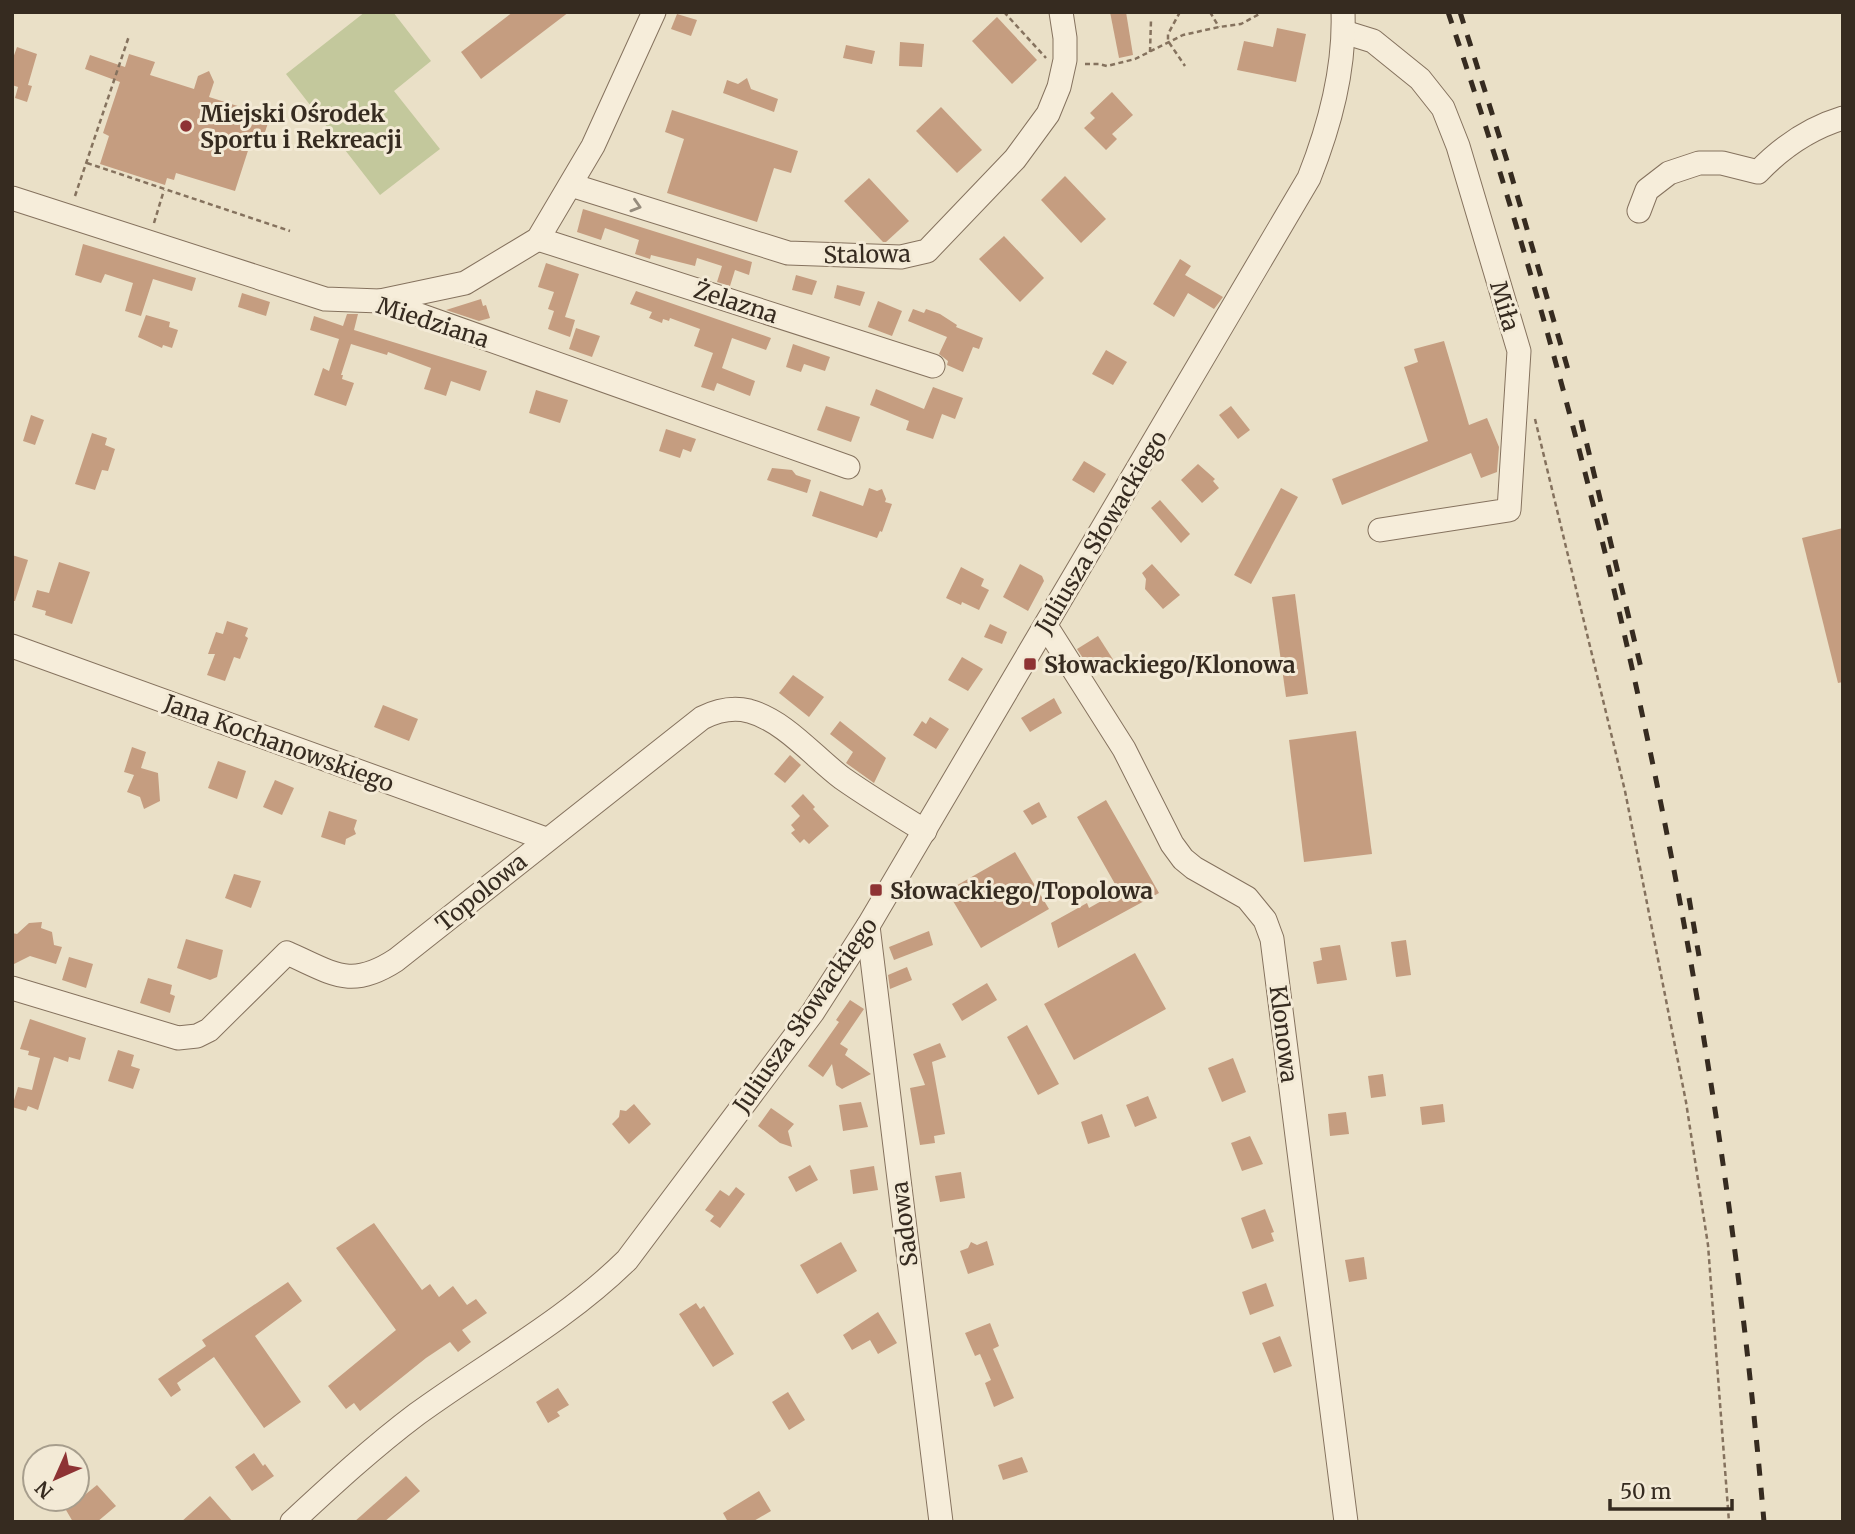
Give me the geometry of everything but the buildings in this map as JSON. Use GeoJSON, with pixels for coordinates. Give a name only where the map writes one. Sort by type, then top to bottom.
{"type":"FeatureCollection","features":[{"type":"Feature","properties":{"kind":"street"},"geometry":{"type":"LineString","coordinates":[[380,301],[465,283],[538,239],[571,185],[617,97],[654,12]]}},
{"type":"Feature","properties":{"kind":"street","name":"Stalowa"},"geometry":{"type":"LineString","coordinates":[[571,185],[788,253],[883,258],[926,251],[1021,151],[1041,126],[1052,106],[1063,70],[1065,38],[1061,12]]}},
{"type":"Feature","properties":{"kind":"street","name":"Miła"},"geometry":{"type":"LineString","coordinates":[[1343,22],[1373,41],[1420,79],[1443,108],[1458,146],[1518,351],[1508,510],[1380,530]]}},
{"type":"Feature","properties":{"kind":"street","name":"Juliusza Słowackiego"},"geometry":{"type":"LineString","coordinates":[[292,1522],[394,1432],[591,1293],[627,1260],[813,1012],[925,831],[1309,178],[1324,139],[1334,101],[1342,57],[1343,22]]}},
{"type":"Feature","properties":{"kind":"street"},"geometry":{"type":"LineString","coordinates":[[1639,211],[1647,190],[1669,173],[1699,163],[1722,163],[1758,172],[1805,134],[1843,118]]}},
{"type":"Feature","properties":{"kind":"street","name":"Miedziana"},"geometry":{"type":"LineString","coordinates":[[12,198],[325,299],[380,301],[848,467]]}},
{"type":"Feature","properties":{"kind":"street","name":"Żelazna"},"geometry":{"type":"LineString","coordinates":[[538,239],[933,366]]}},
{"type":"Feature","properties":{"kind":"street","name":"Klonowa"},"geometry":{"type":"LineString","coordinates":[[1046,626],[1124,749],[1172,844],[1194,869],[1247,898],[1265,920],[1272,939],[1346,1522]]}},
{"type":"Feature","properties":{"kind":"street","name":"Jana Kochanowskiego"},"geometry":{"type":"LineString","coordinates":[[12,646],[547,839]]}},
{"type":"Feature","properties":{"kind":"street","name":"Topolowa"},"geometry":{"type":"LineString","coordinates":[[12,988],[178,1038],[197,1036],[209,1030],[287,953],[337,975],[358,977],[378,972],[397,960],[702,718],[714,712],[736,709],[749,711],[774,723],[842,777],[925,831]]}},
{"type":"Feature","properties":{"kind":"street","name":"Sadowa"},"geometry":{"type":"LineString","coordinates":[[868,926],[941,1522]]}},
{"type":"Feature","properties":{"kind":"path"},"geometry":{"type":"LineString","coordinates":[[1004,12],[1063,70],[1098,64],[1107,66],[1135,59],[1168,41],[1241,24],[1264,12]]}},
{"type":"Feature","properties":{"kind":"path"},"geometry":{"type":"LineString","coordinates":[[1181,12],[1168,34],[1168,41],[1185,66]]}},
{"type":"Feature","properties":{"kind":"path"},"geometry":{"type":"LineString","coordinates":[[1210,12],[1219,27]]}},
{"type":"Feature","properties":{"kind":"path"},"geometry":{"type":"LineString","coordinates":[[1150,20],[1150,52]]}},
{"type":"Feature","properties":{"kind":"path"},"geometry":{"type":"LineString","coordinates":[[68,216],[129,36]]}},
{"type":"Feature","properties":{"kind":"path"},"geometry":{"type":"LineString","coordinates":[[86,163],[290,231]]}},
{"type":"Feature","properties":{"kind":"path"},"geometry":{"type":"LineString","coordinates":[[147,242],[164,190]]}},
{"type":"Feature","properties":{"kind":"path"},"geometry":{"type":"LineString","coordinates":[[1535,419],[1625,791],[1686,1102],[1708,1245],[1728,1522]]}},
{"type":"Feature","properties":{"kind":"green space"},"geometry":{"type":"Polygon","coordinates":[[[365,12],[393,12],[431,61],[394,91],[440,149],[380,195],[286,74],[365,12]]]}},
{"type":"Feature","properties":{"kind":"railway"},"geometry":{"type":"LineString","coordinates":[[1448,12],[1507,196],[1561,381],[1609,569],[1651,757],[1688,947],[1719,1138],[1745,1330],[1764,1522]]}},
{"type":"Feature","properties":{"kind":"railway"},"geometry":{"type":"LineString","coordinates":[[1460,12],[1569,373]]}},
{"type":"Feature","properties":{"kind":"railway"},"geometry":{"type":"LineString","coordinates":[[1581,420],[1642,672]]}},
{"type":"Feature","properties":{"kind":"railway"},"geometry":{"type":"LineString","coordinates":[[1689,898],[1699,956]]}},
{"type":"Feature","properties":{"kind":"place","name":"Miejski Ośrodek Sportu i Rekreacji"},"geometry":{"type":"Point","coordinates":[186,126]}},
{"type":"Feature","properties":{"kind":"place","name":"Słowackiego/Klonowa"},"geometry":{"type":"Point","coordinates":[1030,664]}},
{"type":"Feature","properties":{"kind":"place","name":"Słowackiego/Topolowa"},"geometry":{"type":"Point","coordinates":[876,890]}}]}
